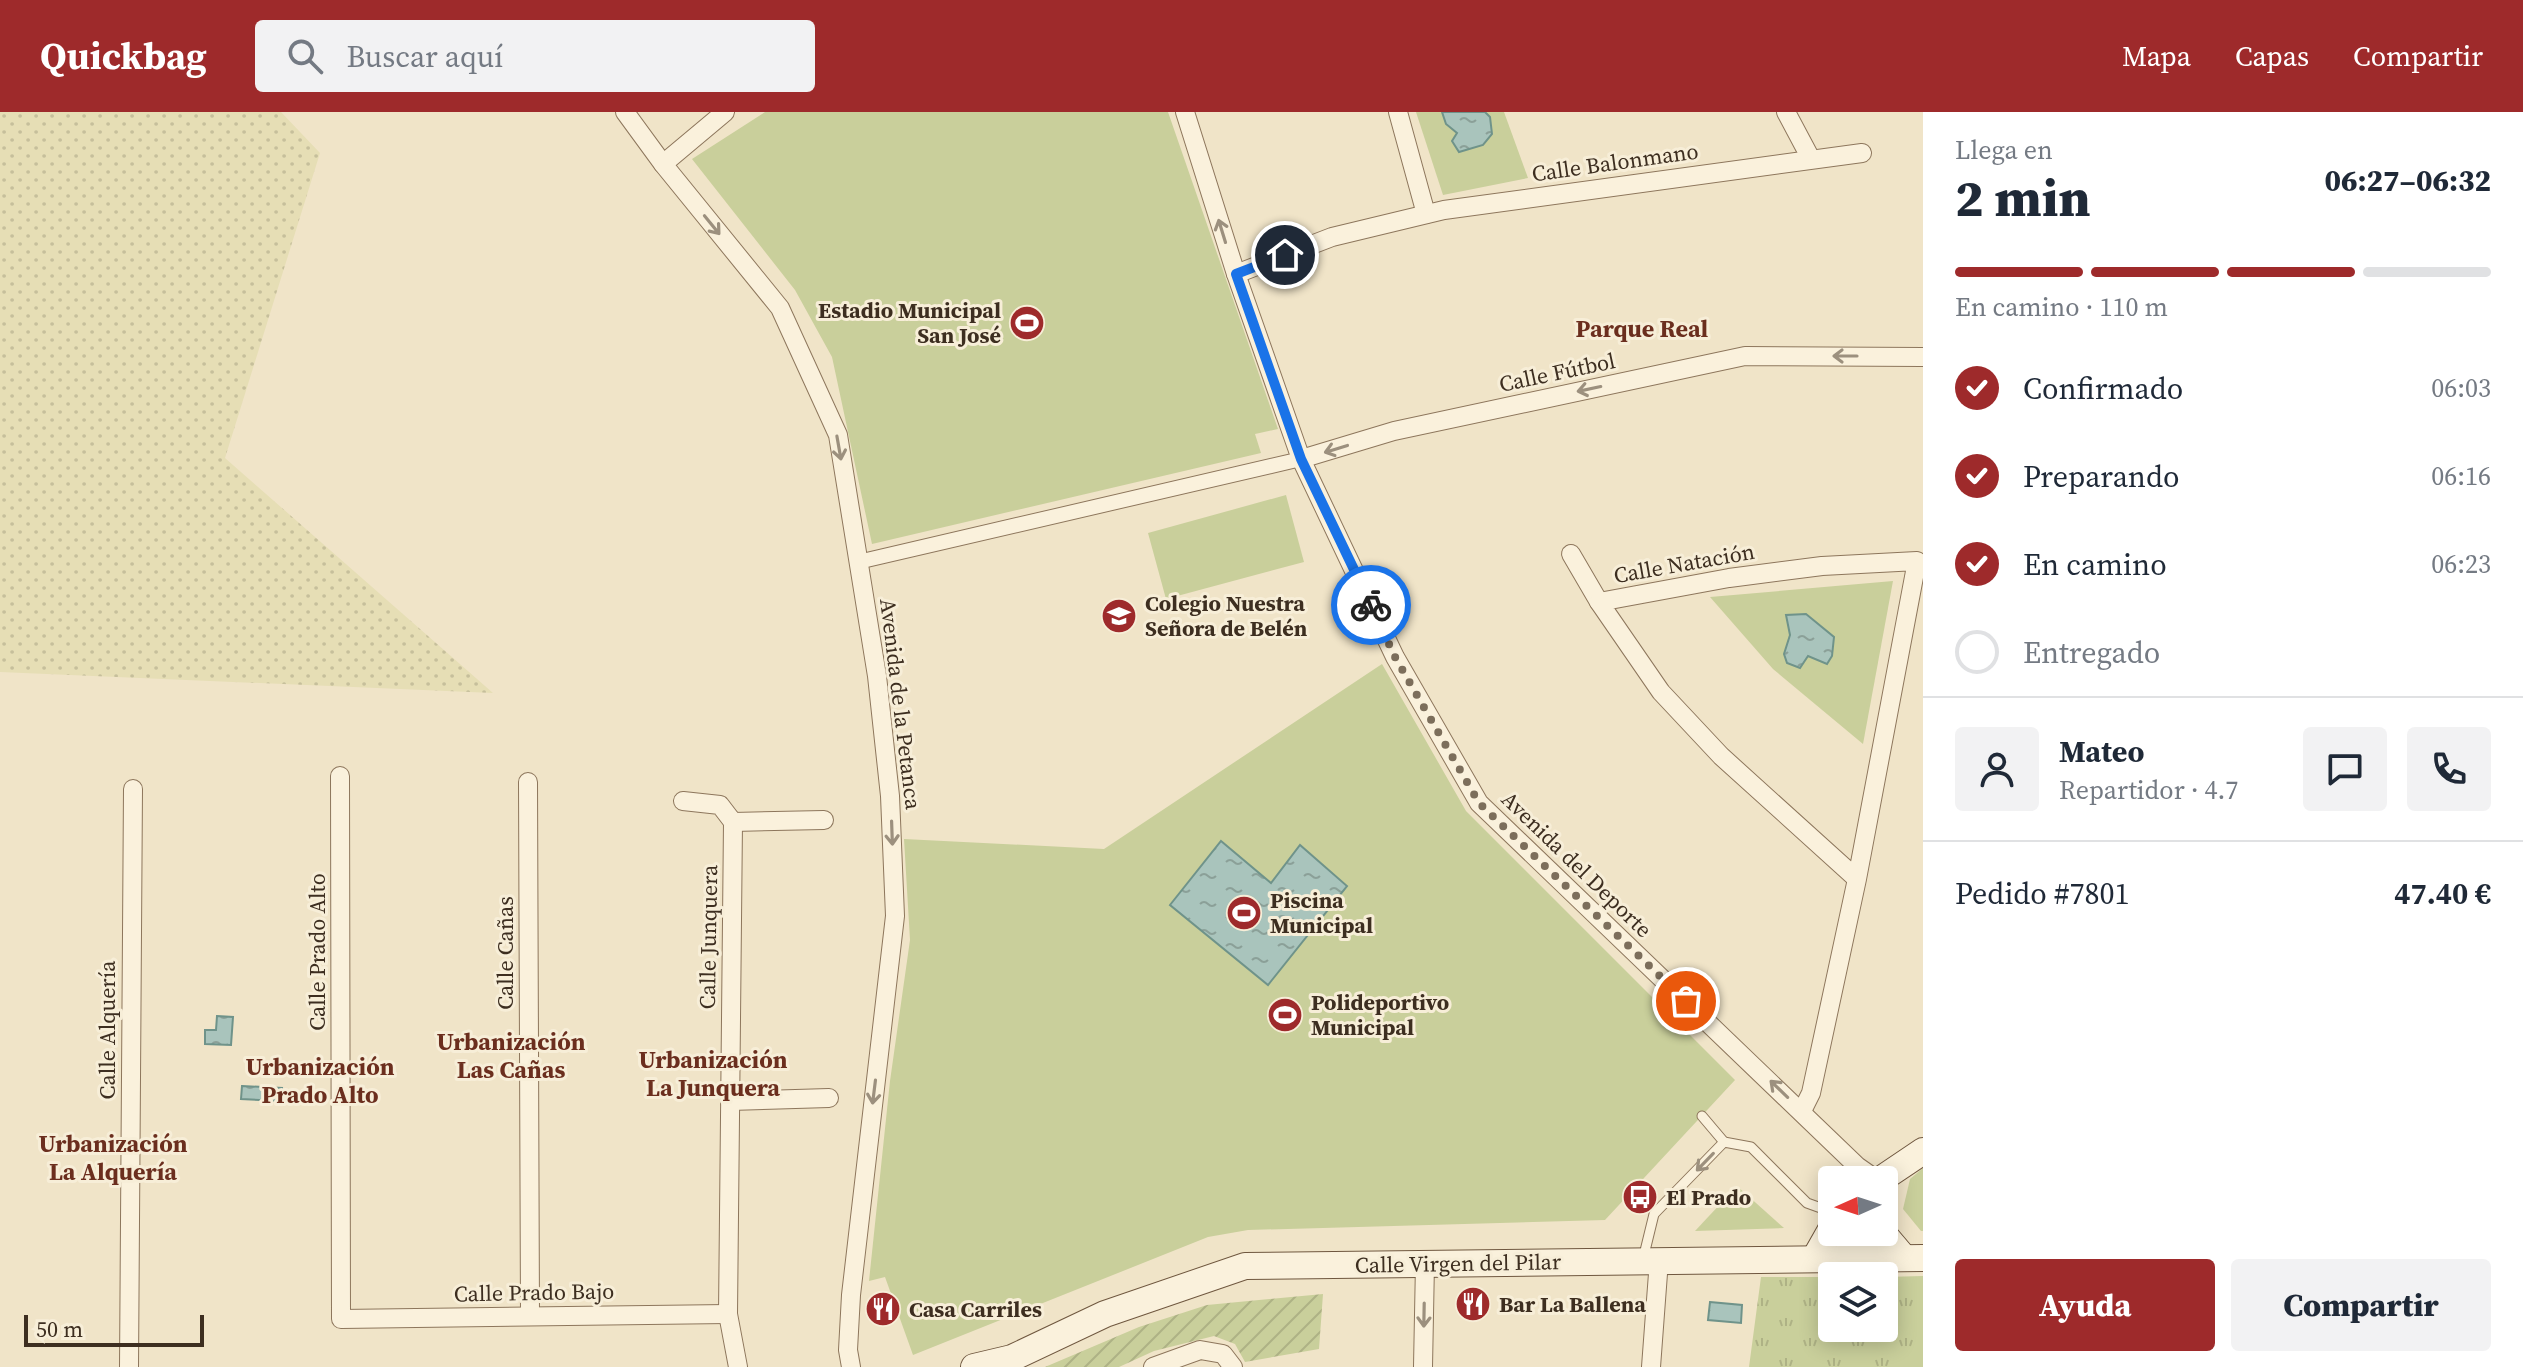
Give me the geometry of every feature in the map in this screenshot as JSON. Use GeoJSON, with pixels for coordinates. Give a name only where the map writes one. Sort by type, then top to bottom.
{"type":"FeatureCollection","features":[{"type":"Feature","properties":{"kind":"main road"},"geometry":{"type":"LineString","coordinates":[[1898,1167],[1923,1151]]}},
{"type":"Feature","properties":{"kind":"main road"},"geometry":{"type":"LineString","coordinates":[[1898,1245],[1914,1258]]}},
{"type":"Feature","properties":{"kind":"main road"},"geometry":{"type":"LineString","coordinates":[[1815,1258],[1822,1246]]}},
{"type":"Feature","properties":{"kind":"main road","name":"Calle Virgen del Pilar"},"geometry":{"type":"LineString","coordinates":[[974,1367],[1006,1363],[1105,1314],[1245,1266],[1914,1258]]}},
{"type":"Feature","properties":{"kind":"street","name":"Avenida de la Petanca"},"geometry":{"type":"LineString","coordinates":[[625,112],[663,164],[780,308],[838,435],[877,676],[890,796],[895,916],[851,1295],[848,1350],[851,1367]]}},
{"type":"Feature","properties":{"kind":"street"},"geometry":{"type":"LineString","coordinates":[[663,164],[725,112]]}},
{"type":"Feature","properties":{"kind":"street","name":"Avenida del Deporte"},"geometry":{"type":"LineString","coordinates":[[1185,112],[1236,274],[1301,459],[1395,657],[1479,803],[1857,1166]]}},
{"type":"Feature","properties":{"kind":"street"},"geometry":{"type":"LineString","coordinates":[[1398,112],[1426,214]]}},
{"type":"Feature","properties":{"kind":"street"},"geometry":{"type":"LineString","coordinates":[[1786,112],[1811,159]]}},
{"type":"Feature","properties":{"kind":"street","name":"Calle Balonmano"},"geometry":{"type":"LineString","coordinates":[[1236,274],[1332,237],[1426,214],[1862,153]]}},
{"type":"Feature","properties":{"kind":"street","name":"Calle Fútbol"},"geometry":{"type":"LineString","coordinates":[[1301,459],[1394,431],[1745,356],[1923,357]]}},
{"type":"Feature","properties":{"kind":"street"},"geometry":{"type":"LineString","coordinates":[[858,562],[1301,459]]}},
{"type":"Feature","properties":{"kind":"street"},"geometry":{"type":"LineString","coordinates":[[1571,554],[1599,602]]}},
{"type":"Feature","properties":{"kind":"street","name":"Calle Natación"},"geometry":{"type":"LineString","coordinates":[[1802,1111],[1811,1093],[1857,879],[1920,562],[1822,566],[1729,578],[1599,602],[1661,692],[1721,756],[1857,879]]}},
{"type":"Feature","properties":{"kind":"street","name":"Calle Prado Alto"},"geometry":{"type":"LineString","coordinates":[[340,776],[341,1319]]}},
{"type":"Feature","properties":{"kind":"street","name":"Calle Cañas"},"geometry":{"type":"LineString","coordinates":[[528,782],[530,1316]]}},
{"type":"Feature","properties":{"kind":"street","name":"Calle Alquería"},"geometry":{"type":"LineString","coordinates":[[129,1367],[133,789]]}},
{"type":"Feature","properties":{"kind":"street"},"geometry":{"type":"LineString","coordinates":[[683,801],[720,805],[733,822],[824,820]]}},
{"type":"Feature","properties":{"kind":"street","name":"Calle Junquera"},"geometry":{"type":"LineString","coordinates":[[733,822],[728,1314],[738,1367]]}},
{"type":"Feature","properties":{"kind":"street"},"geometry":{"type":"LineString","coordinates":[[730,1101],[829,1098]]}},
{"type":"Feature","properties":{"kind":"street"},"geometry":{"type":"LineString","coordinates":[[1651,1260],[1651,1367]]}},
{"type":"Feature","properties":{"kind":"street"},"geometry":{"type":"LineString","coordinates":[[1423,1367],[1425,1263]]}},
{"type":"Feature","properties":{"kind":"street","name":"Calle Prado Bajo"},"geometry":{"type":"LineString","coordinates":[[341,1319],[728,1314]]}},
{"type":"Feature","properties":{"kind":"street"},"geometry":{"type":"LineString","coordinates":[[1153,1367],[1200,1350],[1223,1354],[1233,1367]]}},
{"type":"Feature","properties":{"kind":"lane"},"geometry":{"type":"LineString","coordinates":[[1702,1116],[1724,1142],[1751,1147],[1807,1203],[1818,1207]]}},
{"type":"Feature","properties":{"kind":"lane"},"geometry":{"type":"LineString","coordinates":[[1651,1260],[1654,1214],[1724,1142]]}},
{"type":"Feature","properties":{"kind":"shaded area"},"geometry":{"type":"Polygon","coordinates":[[[0,112],[281,112],[320,153],[225,458],[493,693],[0,672],[0,112]]]}},
{"type":"Feature","properties":{"kind":"green space","name":"Estadio Municipal San José"},"geometry":{"type":"Polygon","coordinates":[[[765,112],[1168,112],[1278,429],[1255,434],[1261,453],[872,544],[832,357],[795,290],[692,159],[765,112]]]}},
{"type":"Feature","properties":{"kind":"green space"},"geometry":{"type":"Polygon","coordinates":[[[1416,112],[1504,112],[1528,178],[1443,195],[1416,112]]]}},
{"type":"Feature","properties":{"kind":"green space"},"geometry":{"type":"Polygon","coordinates":[[[1286,495],[1304,562],[1166,599],[1148,533],[1286,495]]]}},
{"type":"Feature","properties":{"kind":"green space"},"geometry":{"type":"Polygon","coordinates":[[[1893,581],[1863,744],[1773,669],[1710,597],[1893,581]]]}},
{"type":"Feature","properties":{"kind":"green space","name":"Polideportivo Municipal"},"geometry":{"type":"Polygon","coordinates":[[[1382,664],[1466,811],[1735,1080],[1605,1220],[1248,1230],[1208,1237],[913,1355],[885,1277],[869,1281],[890,1081],[910,940],[904,839],[1104,849],[1382,664]]]}},
{"type":"Feature","properties":{"kind":"green space"},"geometry":{"type":"Polygon","coordinates":[[[1923,1168],[1921,1231],[1903,1209],[1910,1179],[1923,1168]]]}},
{"type":"Feature","properties":{"kind":"green space"},"geometry":{"type":"Polygon","coordinates":[[[1737,1186],[1784,1228],[1695,1231],[1737,1186]]]}},
{"type":"Feature","properties":{"kind":"green space"},"geometry":{"type":"Polygon","coordinates":[[[1923,1276],[1923,1367],[1749,1367],[1761,1277],[1818,1277],[1818,1342],[1898,1342],[1898,1277],[1923,1276]]]}},
{"type":"Feature","properties":{"kind":"green space"},"geometry":{"type":"Polygon","coordinates":[[[1323,1294],[1319,1349],[1245,1362],[1235,1344],[1214,1336],[1154,1351],[1119,1367],[1045,1367],[1139,1327],[1207,1305],[1323,1294]]]}},
{"type":"Feature","properties":{"kind":"water"},"geometry":{"type":"Polygon","coordinates":[[[1442,112],[1485,112],[1490,117],[1492,134],[1483,145],[1459,152],[1452,141],[1457,133],[1446,124],[1442,112]]]}},
{"type":"Feature","properties":{"kind":"water"},"geometry":{"type":"Polygon","coordinates":[[[1806,614],[1834,637],[1832,656],[1827,664],[1808,656],[1800,668],[1787,663],[1784,654],[1790,635],[1786,615],[1806,614]]]}},
{"type":"Feature","properties":{"kind":"water","name":"Piscina Municipal"},"geometry":{"type":"Polygon","coordinates":[[[1221,841],[1271,883],[1300,845],[1347,886],[1268,985],[1170,905],[1221,841]]]}},
{"type":"Feature","properties":{"kind":"water"},"geometry":{"type":"Polygon","coordinates":[[[217,1016],[233,1017],[231,1045],[205,1044],[205,1030],[216,1030],[217,1016]]]}},
{"type":"Feature","properties":{"kind":"water"},"geometry":{"type":"Polygon","coordinates":[[[242,1086],[282,1088],[281,1101],[241,1099],[242,1086]]]}},
{"type":"Feature","properties":{"kind":"water"},"geometry":{"type":"Polygon","coordinates":[[[1710,1302],[1742,1305],[1741,1323],[1708,1320],[1710,1302]]]}},
{"type":"Feature","properties":{"kind":"way so far"},"geometry":{"type":"LineString","coordinates":[[1371,605],[1395,657],[1479,803],[1686,1001]]}},
{"type":"Feature","properties":{"kind":"place","name":"Estadio Municipal San José"},"geometry":{"type":"Point","coordinates":[1027,323]}},
{"type":"Feature","properties":{"kind":"place","name":"Colegio Nuestra Señora de Belén"},"geometry":{"type":"Point","coordinates":[1119,616]}},
{"type":"Feature","properties":{"kind":"place","name":"Piscina Municipal"},"geometry":{"type":"Point","coordinates":[1244,913]}},
{"type":"Feature","properties":{"kind":"place","name":"Polideportivo Municipal"},"geometry":{"type":"Point","coordinates":[1285,1015]}},
{"type":"Feature","properties":{"kind":"place","name":"El Prado"},"geometry":{"type":"Point","coordinates":[1640,1197]}},
{"type":"Feature","properties":{"kind":"place","name":"Bar La Ballena"},"geometry":{"type":"Point","coordinates":[1473,1304]}},
{"type":"Feature","properties":{"kind":"place","name":"Casa Carriles"},"geometry":{"type":"Point","coordinates":[883,1309]}},
{"type":"Feature","properties":{"kind":"district","name":"Parque Real"},"geometry":{"type":"Point","coordinates":[1642,328]}},
{"type":"Feature","properties":{"kind":"district","name":"Urbanización Las Cañas"},"geometry":{"type":"Point","coordinates":[511,1055]}},
{"type":"Feature","properties":{"kind":"district","name":"Urbanización La Junquera"},"geometry":{"type":"Point","coordinates":[713,1073]}},
{"type":"Feature","properties":{"kind":"district","name":"Urbanización Prado Alto"},"geometry":{"type":"Point","coordinates":[320,1080]}},
{"type":"Feature","properties":{"kind":"district","name":"Urbanización La Alquería"},"geometry":{"type":"Point","coordinates":[113,1157]}},
{"type":"Feature","properties":{"kind":"route"},"geometry":{"type":"LineString","coordinates":[[1285,255],[1236,274],[1301,459],[1371,605]]}}]}
